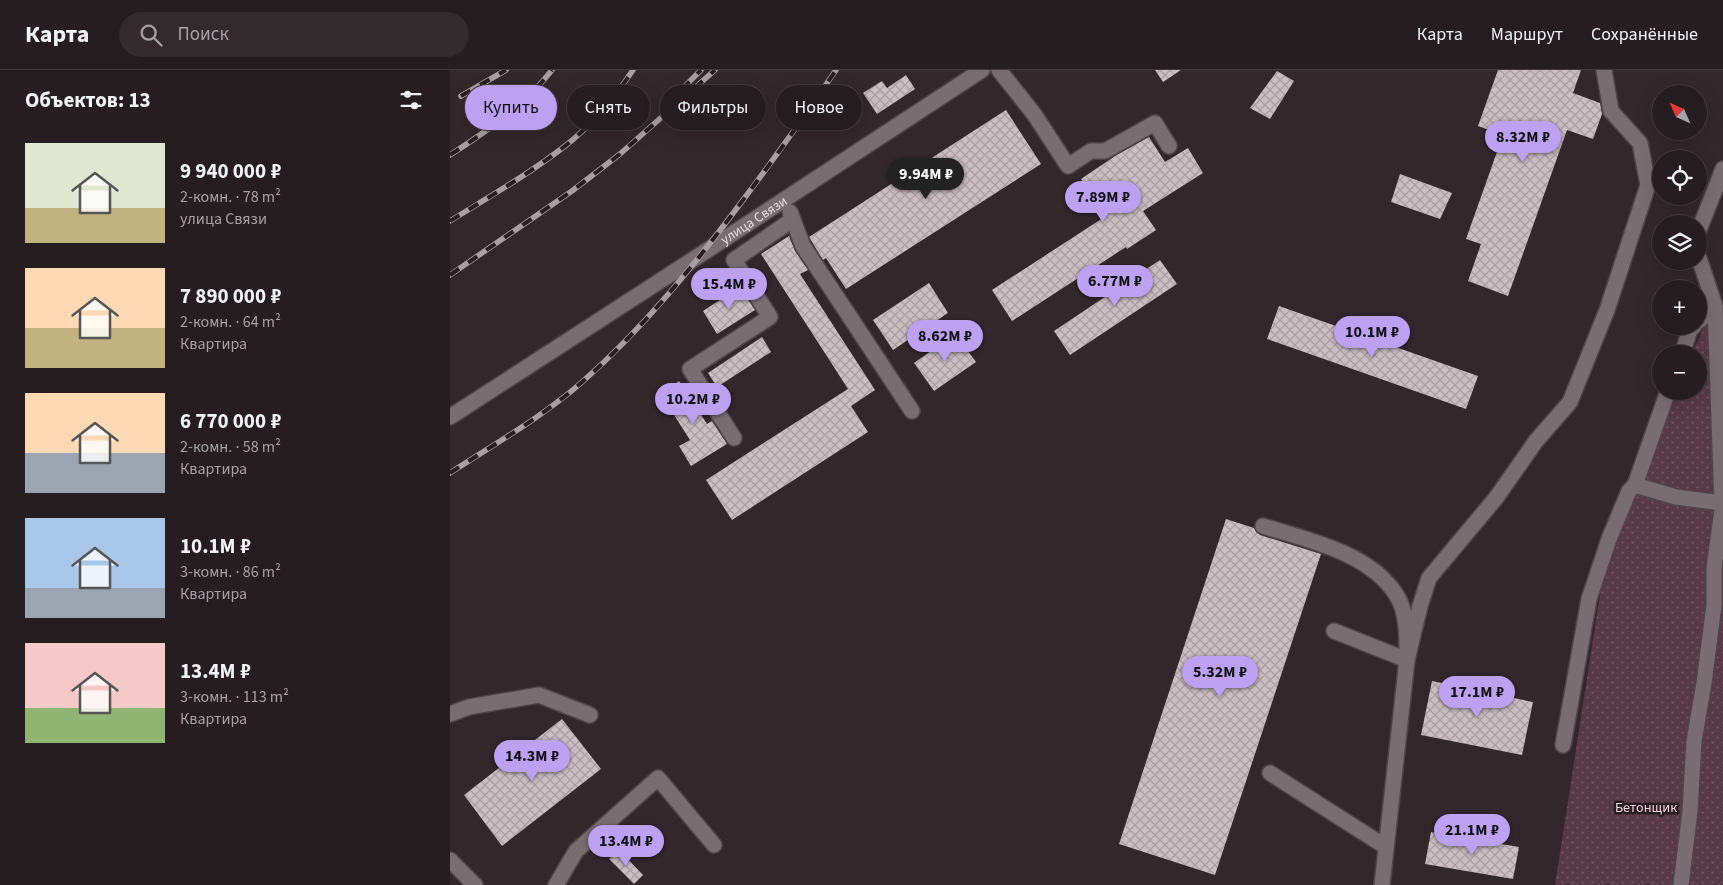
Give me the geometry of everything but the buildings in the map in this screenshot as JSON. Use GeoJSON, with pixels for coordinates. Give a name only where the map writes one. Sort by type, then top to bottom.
{"type":"FeatureCollection","features":[{"type":"Feature","properties":{"kind":"street","name":"улица Связи"},"geometry":{"type":"LineString","coordinates":[[450,417],[982,70]]}},
{"type":"Feature","properties":{"kind":"street"},"geometry":{"type":"LineString","coordinates":[[999,70],[1034,114],[1068,166],[1090,151],[1105,151],[1155,124],[1169,146]]}},
{"type":"Feature","properties":{"kind":"street"},"geometry":{"type":"LineString","coordinates":[[1407,660],[1429,578],[1490,505],[1536,441],[1570,402],[1607,310],[1648,185],[1640,143],[1611,111],[1604,70]]}},
{"type":"Feature","properties":{"kind":"street"},"geometry":{"type":"LineString","coordinates":[[1705,215],[1723,169]]}},
{"type":"Feature","properties":{"kind":"street"},"geometry":{"type":"LineString","coordinates":[[786,199],[792,220],[803,246],[912,411]]}},
{"type":"Feature","properties":{"kind":"street"},"geometry":{"type":"LineString","coordinates":[[734,438],[690,370],[770,317],[734,260],[792,220]]}},
{"type":"Feature","properties":{"kind":"street"},"geometry":{"type":"LineString","coordinates":[[1681,885],[1690,811],[1694,741],[1714,605],[1714,568],[1723,512],[1715,306],[1703,270]]}},
{"type":"Feature","properties":{"kind":"street"},"geometry":{"type":"LineString","coordinates":[[1707,314],[1715,306]]}},
{"type":"Feature","properties":{"kind":"street"},"geometry":{"type":"LineString","coordinates":[[1563,745],[1590,599],[1609,539],[1629,491],[1635,485],[1665,400]]}},
{"type":"Feature","properties":{"kind":"street"},"geometry":{"type":"LineString","coordinates":[[1635,485],[1676,497],[1723,503]]}},
{"type":"Feature","properties":{"kind":"street"},"geometry":{"type":"LineString","coordinates":[[1263,526],[1337,549],[1377,572],[1398,597],[1407,626],[1407,660],[1382,885]]}},
{"type":"Feature","properties":{"kind":"street"},"geometry":{"type":"LineString","coordinates":[[1334,631],[1407,660]]}},
{"type":"Feature","properties":{"kind":"street"},"geometry":{"type":"LineString","coordinates":[[450,714],[469,707],[539,695],[590,715]]}},
{"type":"Feature","properties":{"kind":"street"},"geometry":{"type":"LineString","coordinates":[[1270,773],[1386,846]]}},
{"type":"Feature","properties":{"kind":"street"},"geometry":{"type":"LineString","coordinates":[[556,885],[576,851],[658,778],[714,845]]}},
{"type":"Feature","properties":{"kind":"street"},"geometry":{"type":"LineString","coordinates":[[450,860],[475,885]]}},
{"type":"Feature","properties":{"kind":"green space","name":"Бетонщик"},"geometry":{"type":"Polygon","coordinates":[[[1708,317],[1723,318],[1723,885],[1555,885],[1608,543],[1671,400],[1707,400],[1707,345],[1696,345],[1700,335],[1707,335],[1708,317]]]}},
{"type":"Feature","properties":{"kind":"railway"},"geometry":{"type":"LineString","coordinates":[[461,96],[506,70]]}},
{"type":"Feature","properties":{"kind":"railway"},"geometry":{"type":"LineString","coordinates":[[450,155],[491,127],[517,106],[552,70]]}},
{"type":"Feature","properties":{"kind":"railway"},"geometry":{"type":"LineString","coordinates":[[450,221],[523,176],[575,138],[602,111],[633,70]]}},
{"type":"Feature","properties":{"kind":"railway"},"geometry":{"type":"LineString","coordinates":[[686,85],[701,70]]}},
{"type":"Feature","properties":{"kind":"railway"},"geometry":{"type":"LineString","coordinates":[[450,275],[572,191],[620,154],[715,70]]}},
{"type":"Feature","properties":{"kind":"railway"},"geometry":{"type":"LineString","coordinates":[[450,473],[517,430],[566,395],[626,340],[708,246],[803,118],[836,70]]}}]}
